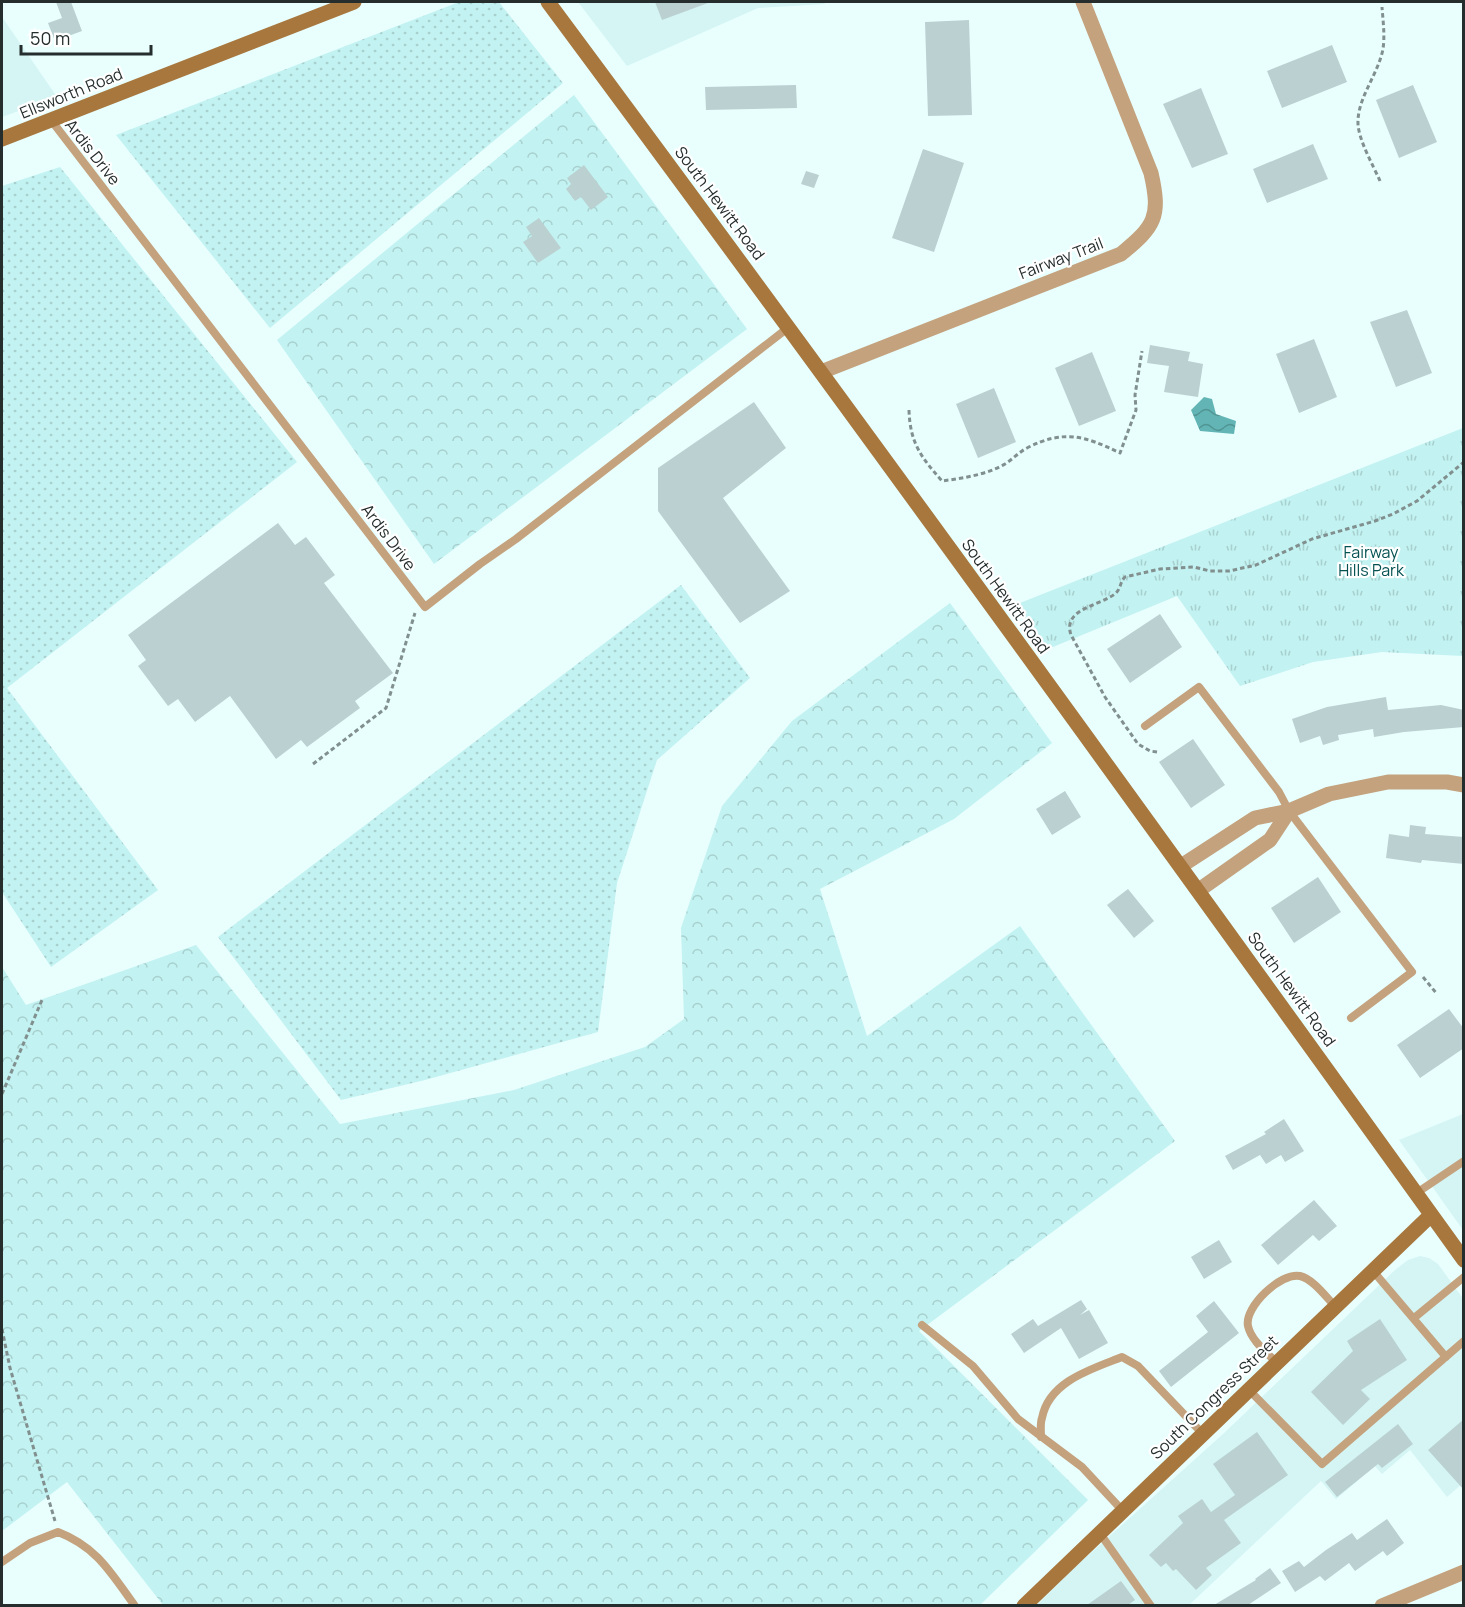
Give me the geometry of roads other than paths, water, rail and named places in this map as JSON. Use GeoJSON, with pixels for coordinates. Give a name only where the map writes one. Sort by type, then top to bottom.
{"type":"FeatureCollection","features":[{"type":"Feature","properties":{"kind":"main road","name":"Ellsworth Road"},"geometry":{"type":"LineString","coordinates":[[2,139],[233,47],[354,2]]}},
{"type":"Feature","properties":{"kind":"main road","name":"South Hewitt Road"},"geometry":{"type":"LineString","coordinates":[[548,2],[789,327],[1199,890],[1464,1260]]}},
{"type":"Feature","properties":{"kind":"main road","name":"South Congress Street"},"geometry":{"type":"LineString","coordinates":[[1024,1605],[1431,1215]]}},
{"type":"Feature","properties":{"kind":"street","name":"Fairway Trail"},"geometry":{"type":"LineString","coordinates":[[821,372],[1122,254],[1142,237],[1153,222],[1156,198],[1150,173],[1083,2]]}},
{"type":"Feature","properties":{"kind":"street"},"geometry":{"type":"LineString","coordinates":[[1181,866],[1255,818],[1289,811],[1329,794],[1388,782],[1447,782],[1464,785]]}},
{"type":"Feature","properties":{"kind":"street"},"geometry":{"type":"LineString","coordinates":[[1199,890],[1270,840],[1289,811]]}},
{"type":"Feature","properties":{"kind":"street"},"geometry":{"type":"LineString","coordinates":[[1382,1605],[1464,1572]]}},
{"type":"Feature","properties":{"kind":"lane","name":"Ardis Drive"},"geometry":{"type":"LineString","coordinates":[[51,120],[425,607],[789,327]]}},
{"type":"Feature","properties":{"kind":"lane"},"geometry":{"type":"LineString","coordinates":[[1145,726],[1199,687],[1279,792],[1289,811],[1412,972],[1351,1018]]}},
{"type":"Feature","properties":{"kind":"lane"},"geometry":{"type":"LineString","coordinates":[[1416,1194],[1464,1161]]}},
{"type":"Feature","properties":{"kind":"lane"},"geometry":{"type":"LineString","coordinates":[[1373,1270],[1446,1356]]}},
{"type":"Feature","properties":{"kind":"lane"},"geometry":{"type":"LineString","coordinates":[[1276,1362],[1261,1347],[1248,1327],[1247,1317],[1253,1305],[1281,1280],[1301,1276],[1335,1306]]}},
{"type":"Feature","properties":{"kind":"lane"},"geometry":{"type":"LineString","coordinates":[[1414,1318],[1464,1277]]}},
{"type":"Feature","properties":{"kind":"lane"},"geometry":{"type":"LineString","coordinates":[[922,1325],[973,1366],[1018,1419],[1082,1467],[1122,1510]]}},
{"type":"Feature","properties":{"kind":"lane"},"geometry":{"type":"LineString","coordinates":[[1248,1389],[1322,1464],[1464,1341]]}},
{"type":"Feature","properties":{"kind":"lane"},"geometry":{"type":"LineString","coordinates":[[1041,1437],[1042,1417],[1054,1392],[1084,1371],[1122,1358],[1138,1366],[1202,1432]]}},
{"type":"Feature","properties":{"kind":"lane"},"geometry":{"type":"LineString","coordinates":[[2,1562],[30,1543],[58,1532],[77,1539],[102,1561],[135,1605]]}},
{"type":"Feature","properties":{"kind":"lane"},"geometry":{"type":"LineString","coordinates":[[1099,1532],[1151,1605]]}},
{"type":"Feature","properties":{"kind":"water"},"geometry":{"type":"Polygon","coordinates":[[[1204,397],[1212,399],[1216,414],[1236,421],[1234,434],[1200,431],[1191,410],[1204,397]]]}},
{"type":"Feature","properties":{"kind":"park label","name":"Fairway Hills Park"},"geometry":{"type":"Point","coordinates":[1371,561]}}]}
